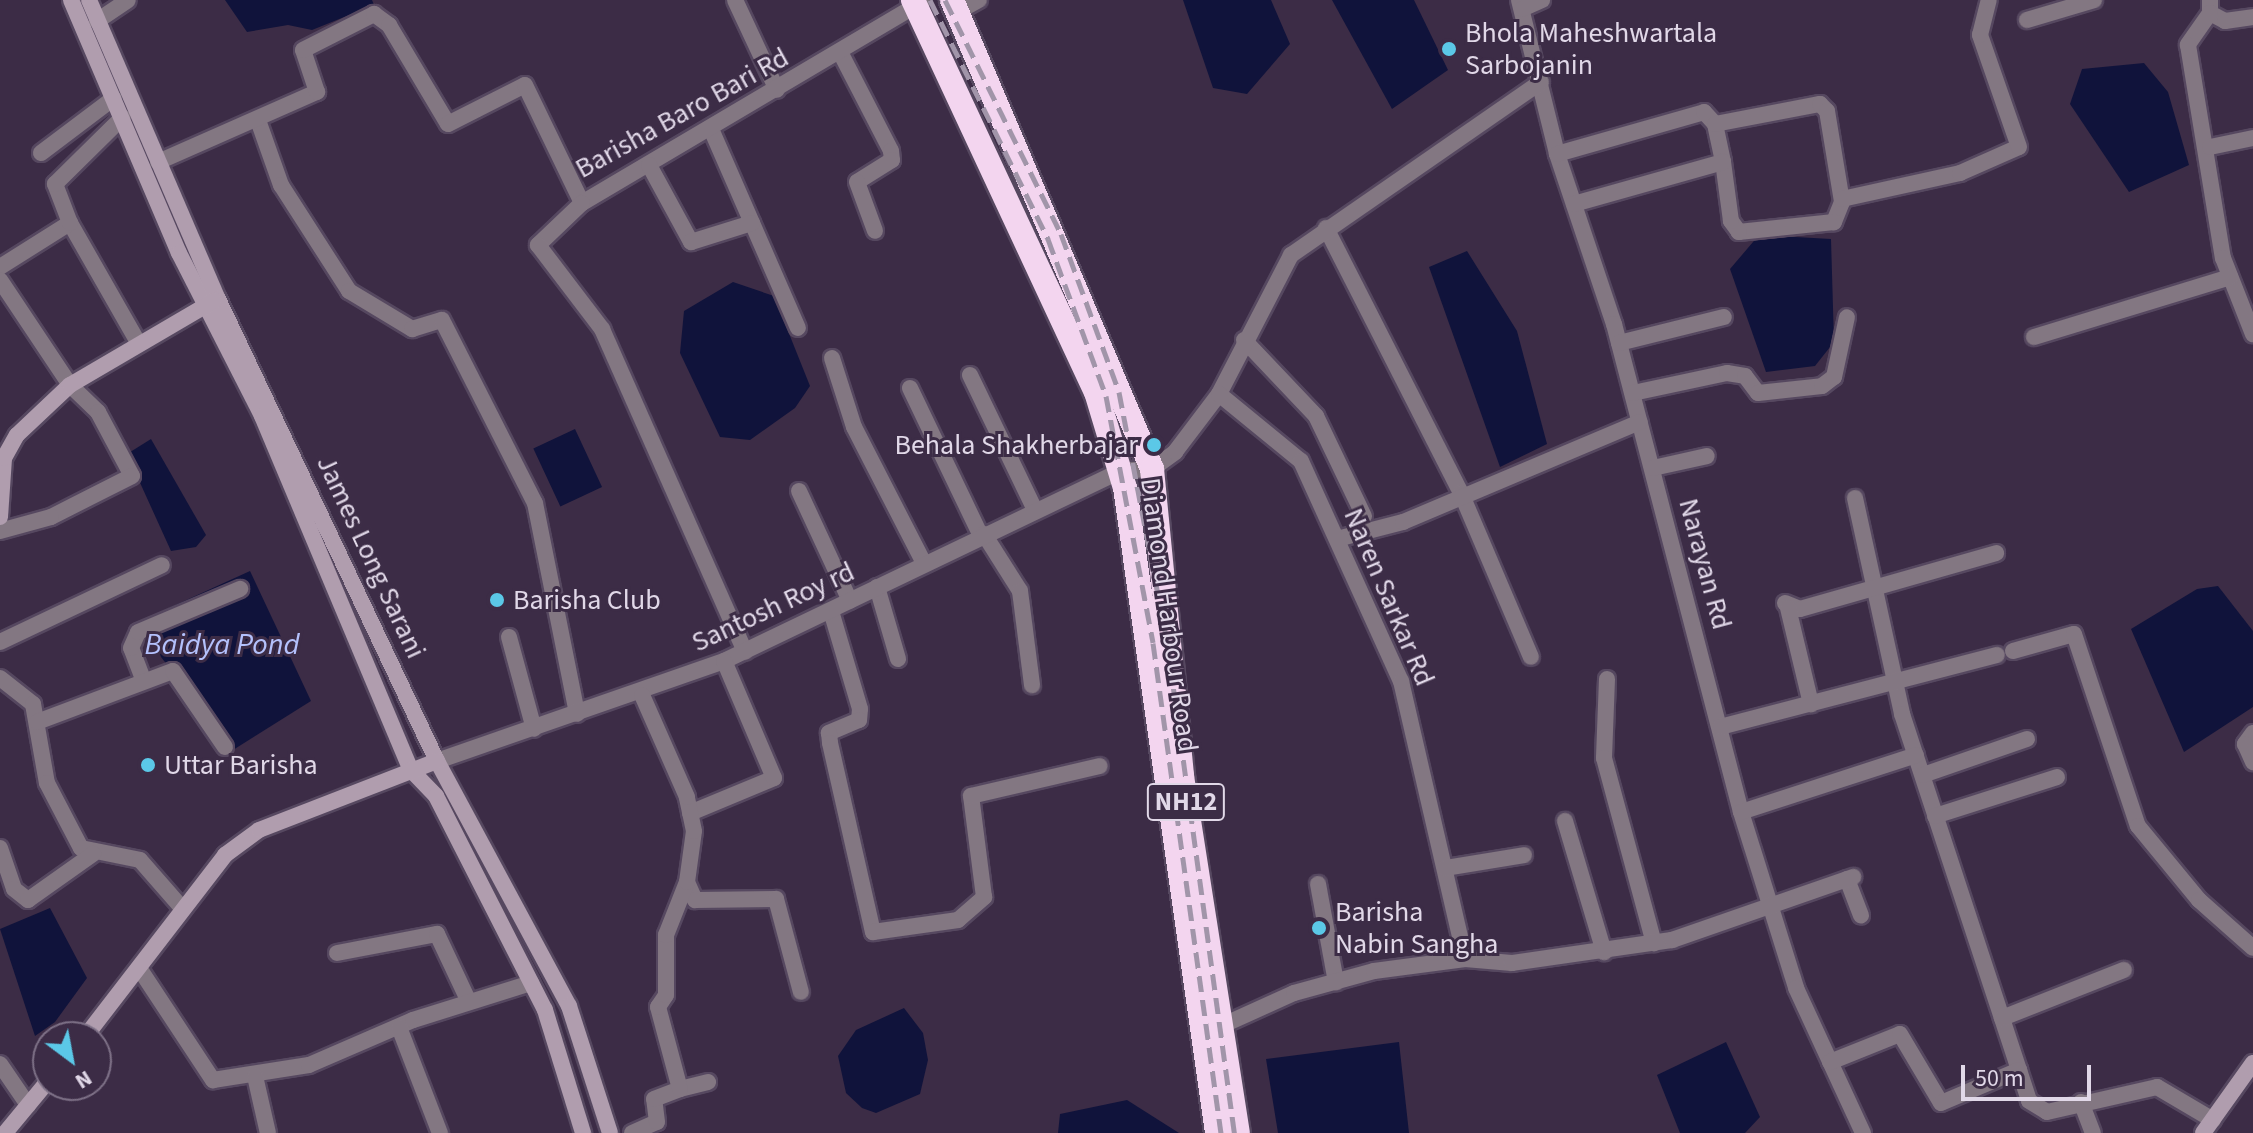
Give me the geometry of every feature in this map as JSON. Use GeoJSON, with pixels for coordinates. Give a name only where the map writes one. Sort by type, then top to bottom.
{"type":"FeatureCollection","features":[{"type":"Feature","properties":{"kind":"highway","name":"Diamond Harbour Road"},"geometry":{"type":"LineString","coordinates":[[918,2],[1096,392],[1120,471],[1158,650],[1238,1133]]}},
{"type":"Feature","properties":{"kind":"highway","name":"Diamond Harbour Road"},"geometry":{"type":"LineString","coordinates":[[954,6],[1152,469],[1158,650],[1217,1133]]}},
{"type":"Feature","properties":{"kind":"main road"},"geometry":{"type":"LineString","coordinates":[[0,517],[4,458],[17,435],[70,385],[138,342],[212,302],[114,98],[71,0]]}},
{"type":"Feature","properties":{"kind":"main road","name":"James Long Sarani"},"geometry":{"type":"LineString","coordinates":[[89,0],[158,162],[212,302],[437,761],[569,1006],[610,1133]]}},
{"type":"Feature","properties":{"kind":"main road"},"geometry":{"type":"LineString","coordinates":[[240,359],[411,770],[436,796],[531,983],[583,1133]]}},
{"type":"Feature","properties":{"kind":"main road"},"geometry":{"type":"LineString","coordinates":[[99,1021],[141,971],[182,908],[225,855],[259,830],[437,761]]}},
{"type":"Feature","properties":{"kind":"main road"},"geometry":{"type":"LineString","coordinates":[[2208,1127],[2253,1063]]}},
{"type":"Feature","properties":{"kind":"main road"},"geometry":{"type":"LineString","coordinates":[[5,1133],[32,1100]]}},
{"type":"Feature","properties":{"kind":"street"},"geometry":{"type":"LineString","coordinates":[[97,21],[128,0]]}},
{"type":"Feature","properties":{"kind":"street"},"geometry":{"type":"LineString","coordinates":[[735,0],[777,90]]}},
{"type":"Feature","properties":{"kind":"street"},"geometry":{"type":"LineString","coordinates":[[954,6],[979,0]]}},
{"type":"Feature","properties":{"kind":"street"},"geometry":{"type":"LineString","coordinates":[[1521,4],[1542,0]]}},
{"type":"Feature","properties":{"kind":"street"},"geometry":{"type":"LineString","coordinates":[[1842,199],[1960,173],[2019,147],[1980,35],[1989,0]]}},
{"type":"Feature","properties":{"kind":"street"},"geometry":{"type":"LineString","coordinates":[[2027,20],[2094,0]]}},
{"type":"Feature","properties":{"kind":"street","name":"Barisha Baro Bari Rd"},"geometry":{"type":"LineString","coordinates":[[158,162],[247,121],[259,123],[317,92],[303,50],[379,7],[448,124],[525,85],[582,203],[777,90],[918,2]]}},
{"type":"Feature","properties":{"kind":"street","name":"Narayan Rd"},"geometry":{"type":"LineString","coordinates":[[1521,4],[1557,154],[1633,393],[1741,812],[1796,988],[1863,1133]]}},
{"type":"Feature","properties":{"kind":"street"},"geometry":{"type":"LineString","coordinates":[[2253,17],[2225,21],[2210,6],[2188,45],[2210,147],[2230,277],[2253,334]]}},
{"type":"Feature","properties":{"kind":"street"},"geometry":{"type":"LineString","coordinates":[[840,52],[891,151],[892,160],[857,182],[875,231]]}},
{"type":"Feature","properties":{"kind":"street"},"geometry":{"type":"LineString","coordinates":[[1120,471],[1152,469],[1175,452],[1219,394],[1244,340],[1291,255],[1541,82]]}},
{"type":"Feature","properties":{"kind":"street"},"geometry":{"type":"LineString","coordinates":[[41,153],[114,98]]}},
{"type":"Feature","properties":{"kind":"street"},"geometry":{"type":"LineString","coordinates":[[1557,154],[1704,112],[1715,124],[1731,221],[1739,232],[1834,222],[1842,199],[1824,107],[1715,124]]}},
{"type":"Feature","properties":{"kind":"street"},"geometry":{"type":"LineString","coordinates":[[123,117],[55,184],[70,223],[138,342]]}},
{"type":"Feature","properties":{"kind":"street"},"geometry":{"type":"LineString","coordinates":[[259,123],[281,185],[349,291],[412,329],[442,320],[447,329],[535,503],[577,714]]}},
{"type":"Feature","properties":{"kind":"street"},"geometry":{"type":"LineString","coordinates":[[711,129],[798,328]]}},
{"type":"Feature","properties":{"kind":"street"},"geometry":{"type":"LineString","coordinates":[[2210,147],[2253,138]]}},
{"type":"Feature","properties":{"kind":"street"},"geometry":{"type":"LineString","coordinates":[[1574,204],[1723,162]]}},
{"type":"Feature","properties":{"kind":"street"},"geometry":{"type":"LineString","coordinates":[[649,165],[691,242],[752,223]]}},
{"type":"Feature","properties":{"kind":"street"},"geometry":{"type":"LineString","coordinates":[[582,203],[538,245],[602,329],[745,652]]}},
{"type":"Feature","properties":{"kind":"street"},"geometry":{"type":"LineString","coordinates":[[0,267],[70,223]]}},
{"type":"Feature","properties":{"kind":"street"},"geometry":{"type":"LineString","coordinates":[[1326,228],[1461,493],[1531,657]]}},
{"type":"Feature","properties":{"kind":"street"},"geometry":{"type":"LineString","coordinates":[[2034,337],[2230,277]]}},
{"type":"Feature","properties":{"kind":"street"},"geometry":{"type":"LineString","coordinates":[[0,280],[70,385],[98,412],[132,476],[51,517],[0,531]]}},
{"type":"Feature","properties":{"kind":"street"},"geometry":{"type":"LineString","coordinates":[[1619,343],[1724,317]]}},
{"type":"Feature","properties":{"kind":"street"},"geometry":{"type":"LineString","coordinates":[[1633,393],[1737,372],[1758,393],[1822,386],[1834,377],[1847,317]]}},
{"type":"Feature","properties":{"kind":"street"},"geometry":{"type":"LineString","coordinates":[[1244,340],[1325,429],[1364,516]]}},
{"type":"Feature","properties":{"kind":"street"},"geometry":{"type":"LineString","coordinates":[[832,358],[854,427],[924,563]]}},
{"type":"Feature","properties":{"kind":"street"},"geometry":{"type":"LineString","coordinates":[[970,375],[1035,510]]}},
{"type":"Feature","properties":{"kind":"street"},"geometry":{"type":"LineString","coordinates":[[910,388],[982,535],[1020,591],[1032,685]]}},
{"type":"Feature","properties":{"kind":"street","name":"Naren Sarkar Rd"},"geometry":{"type":"LineString","coordinates":[[1219,394],[1301,461],[1401,681],[1465,959]]}},
{"type":"Feature","properties":{"kind":"street"},"geometry":{"type":"LineString","coordinates":[[1337,539],[1403,522],[1461,493],[1640,422]]}},
{"type":"Feature","properties":{"kind":"street"},"geometry":{"type":"LineString","coordinates":[[1653,468],[1707,456]]}},
{"type":"Feature","properties":{"kind":"street","name":"Santosh Roy rd"},"geometry":{"type":"LineString","coordinates":[[437,761],[642,695],[724,661],[1120,471]]}},
{"type":"Feature","properties":{"kind":"street"},"geometry":{"type":"LineString","coordinates":[[799,491],[850,601]]}},
{"type":"Feature","properties":{"kind":"street"},"geometry":{"type":"LineString","coordinates":[[1855,498],[1916,755],[2019,1070],[2037,1109],[2157,1087],[2208,1127]]}},
{"type":"Feature","properties":{"kind":"street"},"geometry":{"type":"LineString","coordinates":[[1811,704],[1787,606],[1877,587],[1996,553]]}},
{"type":"Feature","properties":{"kind":"street"},"geometry":{"type":"LineString","coordinates":[[0,642],[162,565]]}},
{"type":"Feature","properties":{"kind":"street"},"geometry":{"type":"LineString","coordinates":[[877,587],[898,659]]}},
{"type":"Feature","properties":{"kind":"street"},"geometry":{"type":"LineString","coordinates":[[143,679],[130,639],[240,589]]}},
{"type":"Feature","properties":{"kind":"street"},"geometry":{"type":"LineString","coordinates":[[831,611],[860,709],[859,720],[829,733],[830,743],[873,932],[958,920],[984,897],[971,796],[1100,766]]}},
{"type":"Feature","properties":{"kind":"street"},"geometry":{"type":"LineString","coordinates":[[1720,727],[2074,634],[2138,826],[2199,900],[2253,948]]}},
{"type":"Feature","properties":{"kind":"street"},"geometry":{"type":"LineString","coordinates":[[509,637],[534,729]]}},
{"type":"Feature","properties":{"kind":"street"},"geometry":{"type":"LineString","coordinates":[[690,813],[774,778],[724,661]]}},
{"type":"Feature","properties":{"kind":"street"},"geometry":{"type":"LineString","coordinates":[[37,722],[143,679],[173,671],[225,747]]}},
{"type":"Feature","properties":{"kind":"street"},"geometry":{"type":"LineString","coordinates":[[0,678],[22,689],[37,722],[47,783],[81,848],[93,854]]}},
{"type":"Feature","properties":{"kind":"street"},"geometry":{"type":"LineString","coordinates":[[1607,679],[1604,758],[1654,943]]}},
{"type":"Feature","properties":{"kind":"street"},"geometry":{"type":"LineString","coordinates":[[642,695],[690,813],[687,882],[666,935],[666,995],[658,1007],[680,1089]]}},
{"type":"Feature","properties":{"kind":"street"},"geometry":{"type":"LineString","coordinates":[[2253,733],[2245,744],[2253,762]]}},
{"type":"Feature","properties":{"kind":"street"},"geometry":{"type":"LineString","coordinates":[[1923,775],[2027,739]]}},
{"type":"Feature","properties":{"kind":"street"},"geometry":{"type":"LineString","coordinates":[[1741,812],[1916,755]]}},
{"type":"Feature","properties":{"kind":"street"},"geometry":{"type":"LineString","coordinates":[[1935,816],[2057,777]]}},
{"type":"Feature","properties":{"kind":"street"},"geometry":{"type":"LineString","coordinates":[[1565,821],[1604,952]]}},
{"type":"Feature","properties":{"kind":"street"},"geometry":{"type":"LineString","coordinates":[[0,848],[14,889],[28,900],[93,854],[122,851],[140,860],[182,908]]}},
{"type":"Feature","properties":{"kind":"street"},"geometry":{"type":"LineString","coordinates":[[1445,868],[1524,855]]}},
{"type":"Feature","properties":{"kind":"street"},"geometry":{"type":"LineString","coordinates":[[1221,1026],[1336,982],[1465,959],[1512,963],[1654,943],[1850,878],[1861,915]]}},
{"type":"Feature","properties":{"kind":"street"},"geometry":{"type":"LineString","coordinates":[[687,882],[695,900],[776,899],[801,992]]}},
{"type":"Feature","properties":{"kind":"street"},"geometry":{"type":"LineString","coordinates":[[1318,884],[1336,982]]}},
{"type":"Feature","properties":{"kind":"street"},"geometry":{"type":"LineString","coordinates":[[337,953],[437,934],[469,1002]]}},
{"type":"Feature","properties":{"kind":"street"},"geometry":{"type":"LineString","coordinates":[[2002,1018],[2124,970]]}},
{"type":"Feature","properties":{"kind":"street"},"geometry":{"type":"LineString","coordinates":[[141,971],[203,1075],[255,1076],[346,1054],[399,1027],[531,983]]}},
{"type":"Feature","properties":{"kind":"street"},"geometry":{"type":"LineString","coordinates":[[399,1027],[440,1133]]}},
{"type":"Feature","properties":{"kind":"street"},"geometry":{"type":"LineString","coordinates":[[1830,1062],[1900,1034],[1941,1103],[2019,1070]]}},
{"type":"Feature","properties":{"kind":"street"},"geometry":{"type":"LineString","coordinates":[[0,1064],[28,1105]]}},
{"type":"Feature","properties":{"kind":"street"},"geometry":{"type":"LineString","coordinates":[[255,1076],[268,1133]]}},
{"type":"Feature","properties":{"kind":"street"},"geometry":{"type":"LineString","coordinates":[[632,1133],[657,1122],[654,1099],[708,1082]]}},
{"type":"Feature","properties":{"kind":"street"},"geometry":{"type":"LineString","coordinates":[[2081,1102],[2093,1133]]}},
{"type":"Feature","properties":{"kind":"water"},"geometry":{"type":"Polygon","coordinates":[[[225,0],[372,0],[374,5],[312,30],[288,25],[247,32],[225,0]]]}},
{"type":"Feature","properties":{"kind":"water"},"geometry":{"type":"Polygon","coordinates":[[[1183,0],[1271,0],[1290,44],[1247,94],[1213,88],[1183,0]]]}},
{"type":"Feature","properties":{"kind":"water"},"geometry":{"type":"Polygon","coordinates":[[[1332,0],[1414,0],[1448,70],[1392,109],[1332,0]]]}},
{"type":"Feature","properties":{"kind":"water"},"geometry":{"type":"Polygon","coordinates":[[[2144,63],[2168,92],[2189,165],[2129,192],[2070,104],[2082,69],[2144,63]]]}},
{"type":"Feature","properties":{"kind":"water"},"geometry":{"type":"Polygon","coordinates":[[[1759,235],[1831,239],[1834,342],[1815,366],[1766,372],[1730,269],[1759,235]]]}},
{"type":"Feature","properties":{"kind":"water"},"geometry":{"type":"Polygon","coordinates":[[[1467,251],[1517,331],[1547,444],[1500,467],[1429,267],[1467,251]]]}},
{"type":"Feature","properties":{"kind":"water"},"geometry":{"type":"Polygon","coordinates":[[[733,282],[774,296],[810,386],[795,408],[750,440],[720,437],[680,353],[684,311],[733,282]]]}},
{"type":"Feature","properties":{"kind":"water"},"geometry":{"type":"Polygon","coordinates":[[[575,429],[602,487],[560,506],[533,448],[575,429]]]}},
{"type":"Feature","properties":{"kind":"water"},"geometry":{"type":"Polygon","coordinates":[[[151,439],[206,535],[196,547],[171,551],[127,454],[151,439]]]}},
{"type":"Feature","properties":{"kind":"water","name":"Baidya Pond"},"geometry":{"type":"Polygon","coordinates":[[[250,571],[311,701],[233,750],[161,657],[147,618],[250,571]]]}},
{"type":"Feature","properties":{"kind":"water"},"geometry":{"type":"Polygon","coordinates":[[[2218,586],[2253,631],[2253,707],[2184,752],[2131,629],[2197,589],[2218,586]]]}},
{"type":"Feature","properties":{"kind":"water"},"geometry":{"type":"Polygon","coordinates":[[[50,908],[87,978],[56,1021],[32,1021],[32,1027],[0,929],[50,908]]]}},
{"type":"Feature","properties":{"kind":"water"},"geometry":{"type":"Polygon","coordinates":[[[904,1008],[923,1033],[928,1060],[920,1094],[876,1113],[862,1108],[846,1093],[838,1056],[856,1030],[904,1008]]]}},
{"type":"Feature","properties":{"kind":"water"},"geometry":{"type":"Polygon","coordinates":[[[1399,1042],[1409,1133],[1278,1133],[1266,1059],[1399,1042]]]}},
{"type":"Feature","properties":{"kind":"water"},"geometry":{"type":"Polygon","coordinates":[[[1726,1042],[1760,1117],[1745,1133],[1680,1133],[1657,1075],[1726,1042]]]}},
{"type":"Feature","properties":{"kind":"water"},"geometry":{"type":"Polygon","coordinates":[[[1127,1100],[1179,1133],[1058,1133],[1060,1114],[1127,1100]]]}},
{"type":"Feature","properties":{"kind":"railway"},"geometry":{"type":"LineString","coordinates":[[930,0],[1048,239],[1106,396],[1153,643],[1221,1133]]}},
{"type":"Feature","properties":{"kind":"railway"},"geometry":{"type":"LineString","coordinates":[[945,0],[1061,234],[1119,392],[1167,641],[1234,1133]]}},
{"type":"Feature","properties":{"kind":"place","name":"Bhola Maheshwartala Sarbojanin"},"geometry":{"type":"Point","coordinates":[1449,49]}},
{"type":"Feature","properties":{"kind":"place","name":"Behala Shakherbajar"},"geometry":{"type":"Point","coordinates":[1154,445]}},
{"type":"Feature","properties":{"kind":"place","name":"Barisha Club"},"geometry":{"type":"Point","coordinates":[497,600]}},
{"type":"Feature","properties":{"kind":"place","name":"Uttar Barisha"},"geometry":{"type":"Point","coordinates":[148,765]}},
{"type":"Feature","properties":{"kind":"place","name":"Barisha Nabin Sangha"},"geometry":{"type":"Point","coordinates":[1319,928]}}]}
